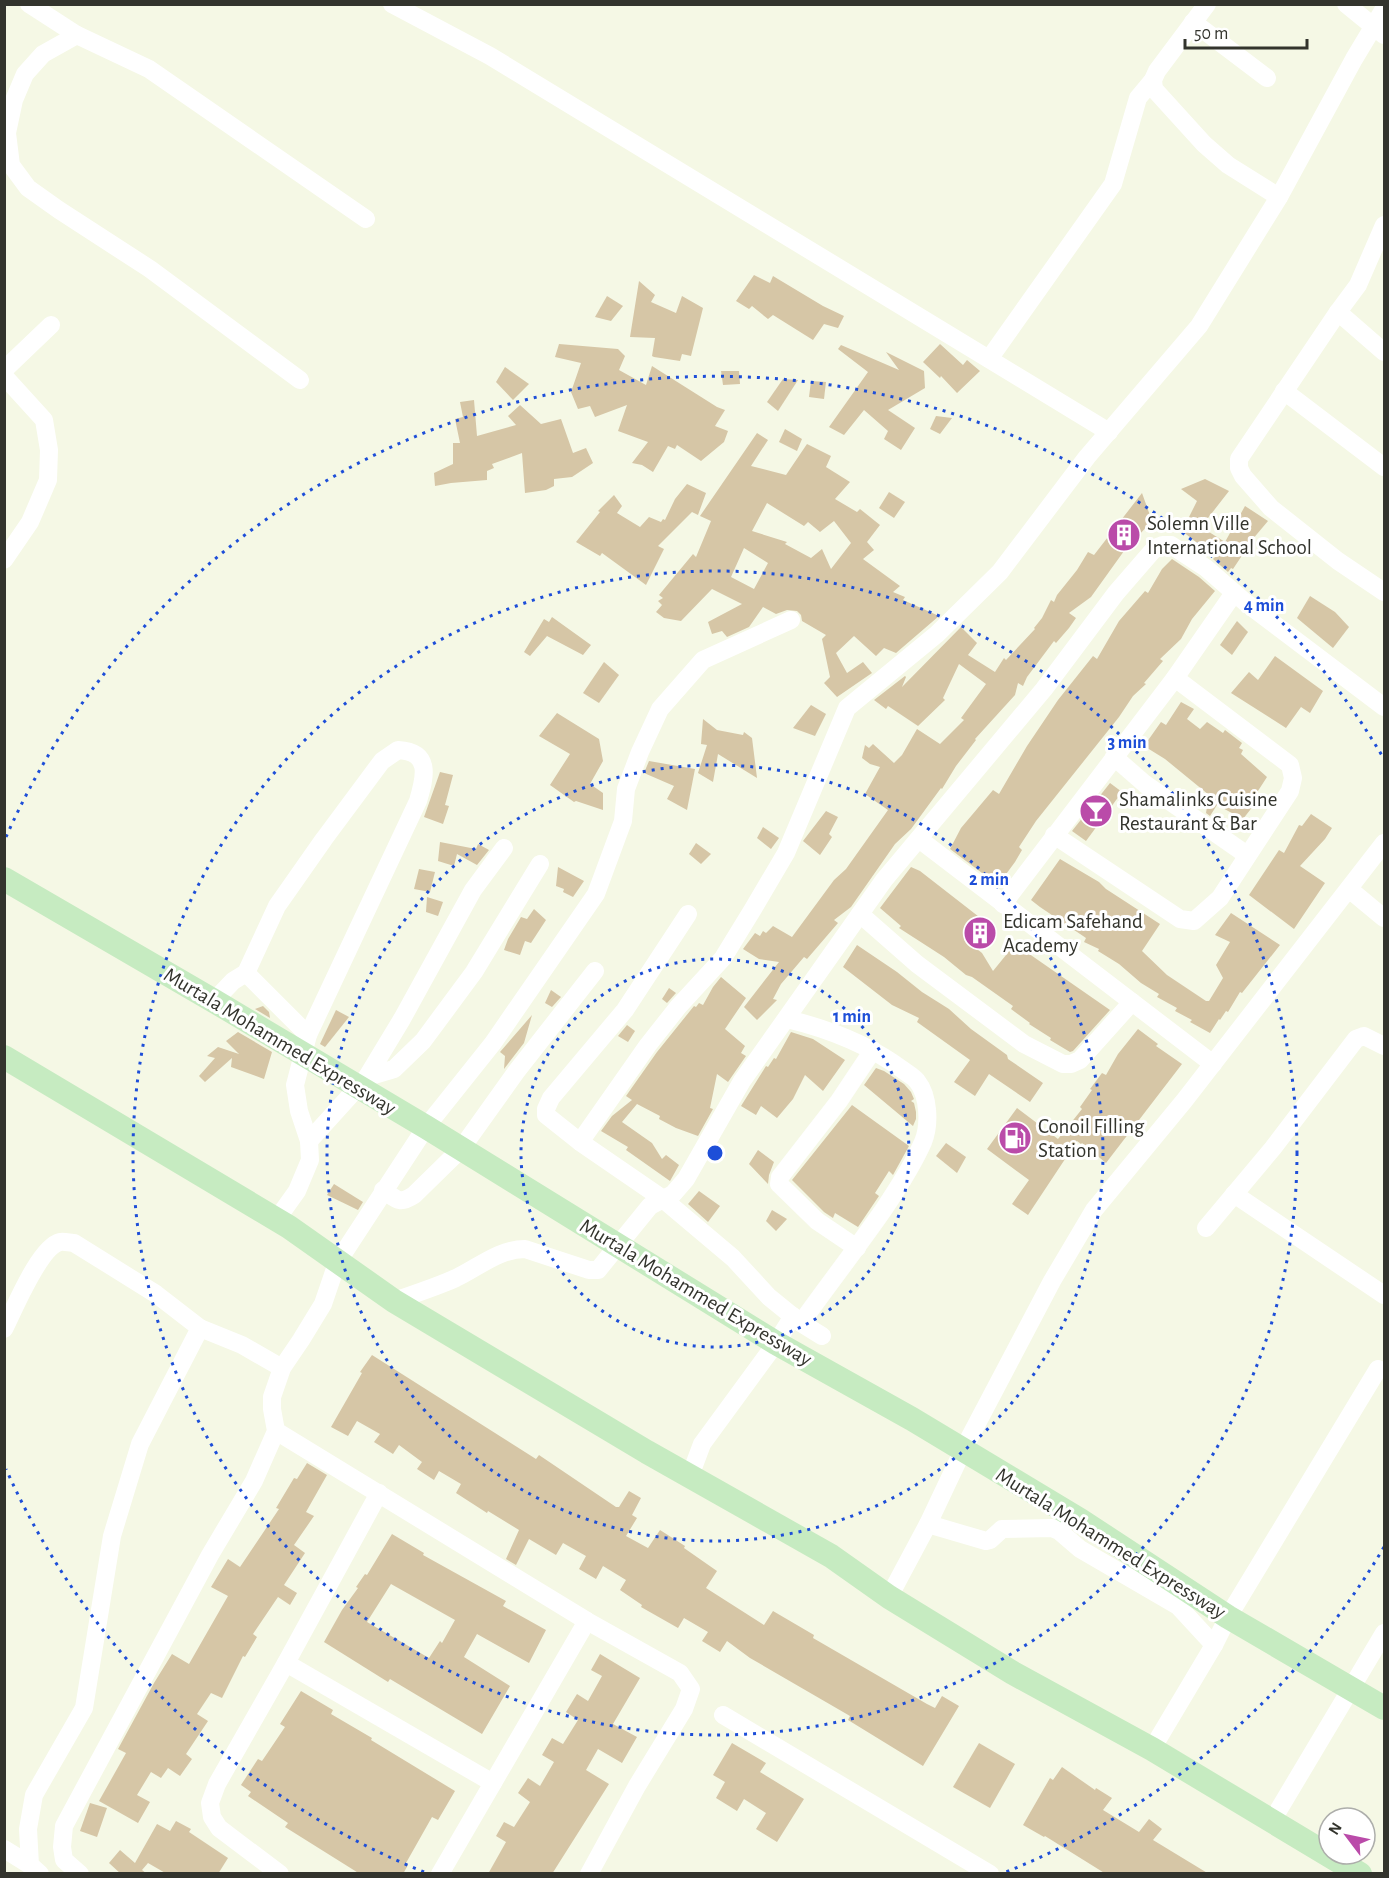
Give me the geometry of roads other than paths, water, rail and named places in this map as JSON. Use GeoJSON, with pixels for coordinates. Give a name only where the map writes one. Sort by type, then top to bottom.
{"type":"FeatureCollection","features":[{"type":"Feature","properties":{"kind":"main road","name":"Murtala Mohammed Expressway"},"geometry":{"type":"LineString","coordinates":[[4,879],[214,1001],[305,1045],[362,1081],[426,1127],[776,1343],[912,1419],[1080,1520],[1228,1617],[1384,1708]]}},
{"type":"Feature","properties":{"kind":"main road"},"geometry":{"type":"LineString","coordinates":[[4,1057],[277,1219],[394,1301],[690,1476],[831,1556],[889,1597],[1013,1673],[1152,1749],[1360,1874]]}},
{"type":"Feature","properties":{"kind":"street"},"geometry":{"type":"LineString","coordinates":[[29,4],[77,35],[149,69],[366,219]]}},
{"type":"Feature","properties":{"kind":"street"},"geometry":{"type":"LineString","coordinates":[[392,4],[490,56],[1109,432]]}},
{"type":"Feature","properties":{"kind":"street"},"geometry":{"type":"LineString","coordinates":[[989,359],[1113,184],[1138,98],[1207,4]]}},
{"type":"Feature","properties":{"kind":"street"},"geometry":{"type":"LineString","coordinates":[[1346,4],[1379,31]]}},
{"type":"Feature","properties":{"kind":"street"},"geometry":{"type":"LineString","coordinates":[[580,1142],[648,1045],[678,1007],[723,958],[786,853],[847,708],[936,634],[1000,572],[1087,457],[1199,326],[1279,197],[1353,59],[1379,31],[1384,9]]}},
{"type":"Feature","properties":{"kind":"street"},"geometry":{"type":"LineString","coordinates":[[1193,22],[1267,78]]}},
{"type":"Feature","properties":{"kind":"street"},"geometry":{"type":"LineString","coordinates":[[77,35],[43,54],[25,74],[14,100],[7,133],[11,165],[28,188],[150,269],[300,380]]}},
{"type":"Feature","properties":{"kind":"street"},"geometry":{"type":"LineString","coordinates":[[1153,80],[1154,89],[1204,144],[1228,165],[1279,197]]}},
{"type":"Feature","properties":{"kind":"street"},"geometry":{"type":"LineString","coordinates":[[1384,225],[1358,285],[1239,459],[1239,468],[1243,476],[1271,508],[1338,561],[1384,592]]}},
{"type":"Feature","properties":{"kind":"street"},"geometry":{"type":"LineString","coordinates":[[1338,312],[1384,352]]}},
{"type":"Feature","properties":{"kind":"street"},"geometry":{"type":"LineString","coordinates":[[4,370],[51,325]]}},
{"type":"Feature","properties":{"kind":"street"},"geometry":{"type":"LineString","coordinates":[[4,376],[44,420],[49,450],[48,480],[30,522],[4,560]]}},
{"type":"Feature","properties":{"kind":"street"},"geometry":{"type":"LineString","coordinates":[[1284,391],[1384,466]]}},
{"type":"Feature","properties":{"kind":"street"},"geometry":{"type":"LineString","coordinates":[[394,1301],[455,1278],[503,1252],[515,1249],[525,1249],[593,1271],[598,1270],[650,1206],[673,1194],[686,1179],[742,1082],[884,880],[1044,689],[1116,594],[1155,548],[1171,545],[1206,568],[1234,593],[1383,703]]}},
{"type":"Feature","properties":{"kind":"street"},"geometry":{"type":"LineString","coordinates":[[1003,904],[1175,678],[1234,593]]}},
{"type":"Feature","properties":{"kind":"street"},"geometry":{"type":"LineString","coordinates":[[80,1874],[64,1860],[62,1847],[64,1826],[210,1555],[254,1481],[276,1431],[272,1397],[282,1368],[322,1304],[337,1263],[426,1127],[493,1043],[596,894],[622,821],[626,789],[660,709],[703,660],[791,620]]}},
{"type":"Feature","properties":{"kind":"street"},"geometry":{"type":"LineString","coordinates":[[1054,836],[1180,919],[1194,921],[1220,898],[1290,790],[1293,778],[1290,765],[1175,678]]}},
{"type":"Feature","properties":{"kind":"street"},"geometry":{"type":"LineString","coordinates":[[214,1001],[233,981],[246,973],[278,906],[382,761],[398,750],[416,754],[423,763],[425,779],[418,801],[305,1045],[295,1085],[299,1111],[309,1141],[310,1160],[297,1191],[277,1219]]}},
{"type":"Feature","properties":{"kind":"street"},"geometry":{"type":"LineString","coordinates":[[1114,757],[1145,784],[1247,855]]}},
{"type":"Feature","properties":{"kind":"street"},"geometry":{"type":"LineString","coordinates":[[919,839],[1213,1064]]}},
{"type":"Feature","properties":{"kind":"street"},"geometry":{"type":"LineString","coordinates":[[889,1597],[1052,1281],[1094,1210],[1213,1064],[1384,843]]}},
{"type":"Feature","properties":{"kind":"street"},"geometry":{"type":"LineString","coordinates":[[309,1141],[362,1081],[402,1019],[474,890],[504,848]]}},
{"type":"Feature","properties":{"kind":"street"},"geometry":{"type":"LineString","coordinates":[[362,1081],[394,1069],[423,1041],[474,972],[540,864]]}},
{"type":"Feature","properties":{"kind":"street"},"geometry":{"type":"LineString","coordinates":[[1349,889],[1384,918]]}},
{"type":"Feature","properties":{"kind":"street"},"geometry":{"type":"LineString","coordinates":[[860,914],[917,964],[1024,1044],[1063,1064],[1071,1064],[1080,1060],[1132,1002]]}},
{"type":"Feature","properties":{"kind":"street"},"geometry":{"type":"LineString","coordinates":[[688,915],[625,1010],[551,1098],[546,1114],[580,1142],[663,1199],[733,1258],[769,1297],[822,1336]]}},
{"type":"Feature","properties":{"kind":"street"},"geometry":{"type":"LineString","coordinates":[[383,1190],[400,1201],[406,1201],[461,1149],[516,1072],[595,971]]}},
{"type":"Feature","properties":{"kind":"street"},"geometry":{"type":"LineString","coordinates":[[246,973],[283,1012],[305,1045]]}},
{"type":"Feature","properties":{"kind":"street"},"geometry":{"type":"LineString","coordinates":[[690,1476],[702,1444],[776,1343],[857,1248],[899,1186],[923,1141],[928,1122],[928,1107],[918,1081],[887,1058],[820,1027],[787,1019]]}},
{"type":"Feature","properties":{"kind":"street"},"geometry":{"type":"LineString","coordinates":[[1206,1228],[1273,1148],[1356,1039],[1364,1036],[1384,1046]]}},
{"type":"Feature","properties":{"kind":"street"},"geometry":{"type":"LineString","coordinates":[[857,1248],[817,1221],[779,1185],[780,1177],[839,1101],[873,1050]]}},
{"type":"Feature","properties":{"kind":"street"},"geometry":{"type":"LineString","coordinates":[[1234,1194],[1384,1295]]}},
{"type":"Feature","properties":{"kind":"street"},"geometry":{"type":"LineString","coordinates":[[4,1329],[29,1278],[48,1249],[60,1242],[74,1243],[156,1294],[200,1328],[242,1345],[282,1368]]}},
{"type":"Feature","properties":{"kind":"street"},"geometry":{"type":"LineString","coordinates":[[35,1869],[28,1829],[34,1795],[84,1708],[112,1536],[140,1444],[200,1328]]}},
{"type":"Feature","properties":{"kind":"street"},"geometry":{"type":"LineString","coordinates":[[1152,1749],[1214,1646],[1228,1617],[1378,1369]]}},
{"type":"Feature","properties":{"kind":"street"},"geometry":{"type":"LineString","coordinates":[[276,1431],[586,1622],[680,1673],[691,1689],[684,1709],[637,1786],[589,1874]]}},
{"type":"Feature","properties":{"kind":"street"},"geometry":{"type":"LineString","coordinates":[[280,1874],[219,1828],[212,1817],[210,1803],[217,1784],[379,1493]]}},
{"type":"Feature","properties":{"kind":"street"},"geometry":{"type":"LineString","coordinates":[[928,1524],[986,1541],[1002,1529],[1052,1528],[1080,1549],[1178,1606],[1214,1646]]}},
{"type":"Feature","properties":{"kind":"street"},"geometry":{"type":"LineString","coordinates":[[440,1874],[586,1622]]}},
{"type":"Feature","properties":{"kind":"street"},"geometry":{"type":"LineString","coordinates":[[1272,1821],[1384,1633]]}},
{"type":"Feature","properties":{"kind":"street"},"geometry":{"type":"LineString","coordinates":[[286,1663],[493,1783]]}},
{"type":"Feature","properties":{"kind":"street"},"geometry":{"type":"LineString","coordinates":[[723,1715],[990,1874]]}},
{"type":"Feature","properties":{"kind":"street"},"geometry":{"type":"LineString","coordinates":[[4,1850],[35,1869]]}},
{"type":"Feature","properties":{"kind":"place","name":"Solemn Ville International School"},"geometry":{"type":"Point","coordinates":[1124,535]}},
{"type":"Feature","properties":{"kind":"place","name":"Shamalinks Cuisine Restaurant & Bar"},"geometry":{"type":"Point","coordinates":[1096,811]}},
{"type":"Feature","properties":{"kind":"place","name":"Edicam Safehand Academy"},"geometry":{"type":"Point","coordinates":[980,933]}},
{"type":"Feature","properties":{"kind":"place","name":"Conoil Filling Station"},"geometry":{"type":"Point","coordinates":[1015,1138]}}]}
